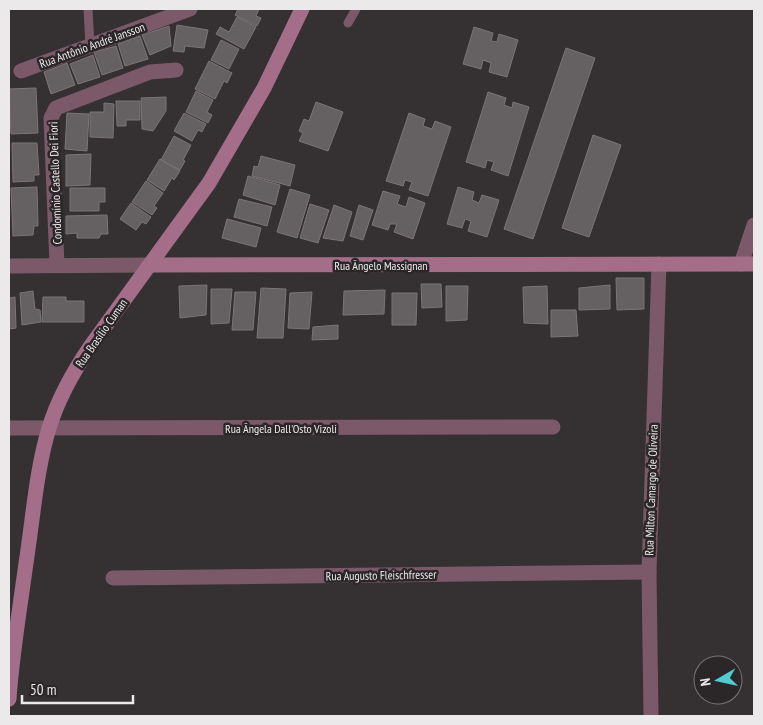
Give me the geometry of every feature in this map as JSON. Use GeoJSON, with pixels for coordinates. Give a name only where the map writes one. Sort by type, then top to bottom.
{"type":"FeatureCollection","features":[{"type":"Feature","properties":{"kind":"street","name":"Rua Antônio André Jansson"},"geometry":{"type":"LineString","coordinates":[[22,71],[190,9]]}},
{"type":"Feature","properties":{"kind":"street","name":"Rua Brasílio Cuman"},"geometry":{"type":"LineString","coordinates":[[9,699],[13,653],[35,500],[48,429],[62,395],[76,367],[209,184],[264,88],[302,9]]}},
{"type":"Feature","properties":{"kind":"street","name":"Condomínio Castello Dei Fiori"},"geometry":{"type":"LineString","coordinates":[[57,266],[51,118],[56,108],[150,72],[176,70]]}},
{"type":"Feature","properties":{"kind":"street"},"geometry":{"type":"LineString","coordinates":[[748,264],[754,225]]}},
{"type":"Feature","properties":{"kind":"street","name":"Rua Milton Camargo de Oliveira"},"geometry":{"type":"LineString","coordinates":[[651,716],[649,572],[659,264]]}},
{"type":"Feature","properties":{"kind":"street","name":"Rua Ângelo Massignan"},"geometry":{"type":"LineString","coordinates":[[9,266],[748,264]]}},
{"type":"Feature","properties":{"kind":"street","name":"Rua Ângela Dall'Osto Vizoli"},"geometry":{"type":"LineString","coordinates":[[9,428],[553,427]]}},
{"type":"Feature","properties":{"kind":"street","name":"Rua Augusto Fleischfresser"},"geometry":{"type":"LineString","coordinates":[[113,578],[649,572]]}},
{"type":"Feature","properties":{"kind":"lane"},"geometry":{"type":"LineString","coordinates":[[88,9],[90,46]]}},
{"type":"Feature","properties":{"kind":"lane"},"geometry":{"type":"LineString","coordinates":[[348,23],[356,9]]}},
{"type":"Feature","properties":{"kind":"building"},"geometry":{"type":"Polygon","coordinates":[[[238,9],[259,9],[256,16],[261,18],[257,26],[235,15],[238,9]]]}},
{"type":"Feature","properties":{"kind":"building"},"geometry":{"type":"Polygon","coordinates":[[[237,17],[256,27],[244,49],[216,34],[220,27],[229,32],[237,17]]]}},
{"type":"Feature","properties":{"kind":"building"},"geometry":{"type":"Polygon","coordinates":[[[177,25],[208,30],[204,48],[185,46],[184,52],[173,51],[177,25]]]}},
{"type":"Feature","properties":{"kind":"building"},"geometry":{"type":"Polygon","coordinates":[[[169,26],[171,46],[150,55],[142,35],[169,26]]]}},
{"type":"Feature","properties":{"kind":"building"},"geometry":{"type":"Polygon","coordinates":[[[474,27],[493,33],[491,41],[497,42],[499,34],[518,40],[507,77],[489,72],[491,63],[483,60],[481,69],[463,64],[474,27]]]}},
{"type":"Feature","properties":{"kind":"building"},"geometry":{"type":"Polygon","coordinates":[[[140,36],[148,59],[125,66],[118,44],[140,36]]]}},
{"type":"Feature","properties":{"kind":"building"},"geometry":{"type":"Polygon","coordinates":[[[221,40],[239,49],[229,69],[211,60],[221,40]]]}},
{"type":"Feature","properties":{"kind":"building"},"geometry":{"type":"Polygon","coordinates":[[[116,46],[123,68],[102,75],[94,52],[116,46]]]}},
{"type":"Feature","properties":{"kind":"building"},"geometry":{"type":"Polygon","coordinates":[[[566,48],[595,58],[533,239],[504,229],[566,48]]]}},
{"type":"Feature","properties":{"kind":"building"},"geometry":{"type":"Polygon","coordinates":[[[93,55],[100,77],[78,84],[70,64],[93,55]]]}},
{"type":"Feature","properties":{"kind":"building"},"geometry":{"type":"Polygon","coordinates":[[[209,61],[232,73],[227,83],[224,81],[215,99],[195,89],[209,61]]]}},
{"type":"Feature","properties":{"kind":"building"},"geometry":{"type":"Polygon","coordinates":[[[67,63],[75,85],[51,94],[44,72],[67,63]]]}},
{"type":"Feature","properties":{"kind":"building"},"geometry":{"type":"Polygon","coordinates":[[[36,88],[38,133],[11,134],[9,89],[36,88]]]}},
{"type":"Feature","properties":{"kind":"building"},"geometry":{"type":"Polygon","coordinates":[[[196,91],[213,100],[207,112],[212,115],[208,123],[186,112],[196,91]]]}},
{"type":"Feature","properties":{"kind":"building"},"geometry":{"type":"Polygon","coordinates":[[[488,92],[506,98],[504,105],[512,108],[513,102],[529,107],[508,176],[491,170],[494,162],[487,160],[485,168],[466,162],[488,92]]]}},
{"type":"Feature","properties":{"kind":"building"},"geometry":{"type":"Polygon","coordinates":[[[166,97],[166,111],[153,131],[142,129],[141,98],[166,97]]]}},
{"type":"Feature","properties":{"kind":"building"},"geometry":{"type":"Polygon","coordinates":[[[116,101],[140,101],[140,120],[126,120],[126,126],[117,126],[116,101]]]}},
{"type":"Feature","properties":{"kind":"building"},"geometry":{"type":"Polygon","coordinates":[[[316,102],[343,112],[328,151],[299,141],[303,133],[299,131],[304,119],[309,121],[316,102]]]}},
{"type":"Feature","properties":{"kind":"building"},"geometry":{"type":"Polygon","coordinates":[[[104,103],[114,104],[113,138],[90,137],[90,112],[104,112],[104,103]]]}},
{"type":"Feature","properties":{"kind":"building"},"geometry":{"type":"Polygon","coordinates":[[[67,113],[89,114],[87,151],[65,149],[67,113]]]}},
{"type":"Feature","properties":{"kind":"building"},"geometry":{"type":"Polygon","coordinates":[[[184,113],[206,124],[202,132],[198,130],[192,141],[174,131],[184,113]]]}},
{"type":"Feature","properties":{"kind":"building"},"geometry":{"type":"Polygon","coordinates":[[[409,113],[425,119],[423,126],[432,129],[435,121],[451,127],[428,196],[409,190],[412,182],[405,180],[403,186],[386,181],[409,113]]]}},
{"type":"Feature","properties":{"kind":"building"},"geometry":{"type":"Polygon","coordinates":[[[593,135],[621,145],[589,237],[562,228],[593,135]]]}},
{"type":"Feature","properties":{"kind":"building"},"geometry":{"type":"Polygon","coordinates":[[[174,136],[191,145],[180,170],[161,160],[174,136]]]}},
{"type":"Feature","properties":{"kind":"building"},"geometry":{"type":"Polygon","coordinates":[[[12,143],[37,143],[39,175],[34,175],[34,181],[13,182],[12,143]]]}},
{"type":"Feature","properties":{"kind":"building"},"geometry":{"type":"Polygon","coordinates":[[[91,154],[90,185],[66,186],[66,155],[91,154]]]}},
{"type":"Feature","properties":{"kind":"building"},"geometry":{"type":"Polygon","coordinates":[[[261,156],[295,165],[290,186],[252,176],[254,166],[258,167],[261,156]]]}},
{"type":"Feature","properties":{"kind":"building"},"geometry":{"type":"Polygon","coordinates":[[[160,159],[180,171],[174,180],[172,178],[164,191],[147,180],[160,159]]]}},
{"type":"Feature","properties":{"kind":"building"},"geometry":{"type":"Polygon","coordinates":[[[248,176],[280,185],[275,205],[243,195],[248,176]]]}},
{"type":"Feature","properties":{"kind":"building"},"geometry":{"type":"Polygon","coordinates":[[[146,181],[163,193],[154,206],[157,208],[152,215],[132,202],[146,181]]]}},
{"type":"Feature","properties":{"kind":"building"},"geometry":{"type":"Polygon","coordinates":[[[37,187],[38,226],[34,226],[33,235],[13,236],[11,188],[37,187]]]}},
{"type":"Feature","properties":{"kind":"building"},"geometry":{"type":"Polygon","coordinates":[[[458,187],[474,192],[472,200],[479,203],[482,195],[499,200],[487,237],[468,231],[471,221],[465,219],[462,228],[447,224],[458,187]]]}},
{"type":"Feature","properties":{"kind":"building"},"geometry":{"type":"Polygon","coordinates":[[[70,188],[105,188],[105,202],[99,202],[99,211],[70,211],[70,188]]]}},
{"type":"Feature","properties":{"kind":"building"},"geometry":{"type":"Polygon","coordinates":[[[290,189],[310,195],[297,238],[277,232],[290,189]]]}},
{"type":"Feature","properties":{"kind":"building"},"geometry":{"type":"Polygon","coordinates":[[[383,191],[400,196],[397,204],[406,207],[409,197],[425,203],[413,239],[394,232],[397,224],[390,224],[388,230],[372,225],[383,191]]]}},
{"type":"Feature","properties":{"kind":"building"},"geometry":{"type":"Polygon","coordinates":[[[239,199],[272,207],[267,226],[234,217],[239,199]]]}},
{"type":"Feature","properties":{"kind":"building"},"geometry":{"type":"Polygon","coordinates":[[[131,203],[151,217],[146,224],[142,222],[136,230],[120,219],[131,203]]]}},
{"type":"Feature","properties":{"kind":"building"},"geometry":{"type":"Polygon","coordinates":[[[310,204],[329,210],[318,243],[300,238],[310,204]]]}},
{"type":"Feature","properties":{"kind":"building"},"geometry":{"type":"Polygon","coordinates":[[[334,205],[352,212],[343,241],[323,238],[334,205]]]}},
{"type":"Feature","properties":{"kind":"building"},"geometry":{"type":"Polygon","coordinates":[[[359,205],[373,210],[363,240],[350,236],[359,205]]]}},
{"type":"Feature","properties":{"kind":"building"},"geometry":{"type":"Polygon","coordinates":[[[107,215],[108,234],[101,234],[99,238],[77,238],[77,233],[66,234],[66,216],[107,215]]]}},
{"type":"Feature","properties":{"kind":"building"},"geometry":{"type":"Polygon","coordinates":[[[227,219],[261,228],[256,247],[222,238],[227,219]]]}},
{"type":"Feature","properties":{"kind":"building"},"geometry":{"type":"Polygon","coordinates":[[[616,278],[644,278],[644,309],[617,310],[616,278]]]}},
{"type":"Feature","properties":{"kind":"building"},"geometry":{"type":"Polygon","coordinates":[[[421,284],[441,284],[442,307],[422,308],[421,284]]]}},
{"type":"Feature","properties":{"kind":"building"},"geometry":{"type":"Polygon","coordinates":[[[207,285],[206,315],[180,318],[179,286],[207,285]]]}},
{"type":"Feature","properties":{"kind":"building"},"geometry":{"type":"Polygon","coordinates":[[[610,285],[610,309],[579,310],[579,288],[610,285]]]}},
{"type":"Feature","properties":{"kind":"building"},"geometry":{"type":"Polygon","coordinates":[[[446,286],[468,286],[467,320],[446,321],[446,286]]]}},
{"type":"Feature","properties":{"kind":"building"},"geometry":{"type":"Polygon","coordinates":[[[547,286],[548,324],[524,323],[523,287],[547,286]]]}},
{"type":"Feature","properties":{"kind":"building"},"geometry":{"type":"Polygon","coordinates":[[[261,288],[286,289],[283,338],[257,338],[261,288]]]}},
{"type":"Feature","properties":{"kind":"building"},"geometry":{"type":"Polygon","coordinates":[[[211,289],[232,289],[229,323],[211,324],[211,289]]]}},
{"type":"Feature","properties":{"kind":"building"},"geometry":{"type":"Polygon","coordinates":[[[385,290],[384,314],[343,315],[344,291],[385,290]]]}},
{"type":"Feature","properties":{"kind":"building"},"geometry":{"type":"Polygon","coordinates":[[[33,291],[35,309],[40,310],[41,322],[22,325],[20,293],[33,291]]]}},
{"type":"Feature","properties":{"kind":"building"},"geometry":{"type":"Polygon","coordinates":[[[235,292],[256,292],[253,330],[232,330],[235,292]]]}},
{"type":"Feature","properties":{"kind":"building"},"geometry":{"type":"Polygon","coordinates":[[[312,292],[309,329],[288,328],[290,293],[312,292]]]}},
{"type":"Feature","properties":{"kind":"building"},"geometry":{"type":"Polygon","coordinates":[[[392,293],[417,293],[416,325],[392,325],[392,293]]]}},
{"type":"Feature","properties":{"kind":"building"},"geometry":{"type":"Polygon","coordinates":[[[15,297],[16,328],[9,329],[9,298],[15,297]]]}},
{"type":"Feature","properties":{"kind":"building"},"geometry":{"type":"Polygon","coordinates":[[[43,297],[66,297],[66,301],[84,301],[84,322],[42,322],[43,297]]]}},
{"type":"Feature","properties":{"kind":"building"},"geometry":{"type":"Polygon","coordinates":[[[551,310],[576,310],[578,336],[551,337],[551,310]]]}},
{"type":"Feature","properties":{"kind":"building"},"geometry":{"type":"Polygon","coordinates":[[[338,325],[338,339],[312,340],[313,327],[338,325]]]}}]}
